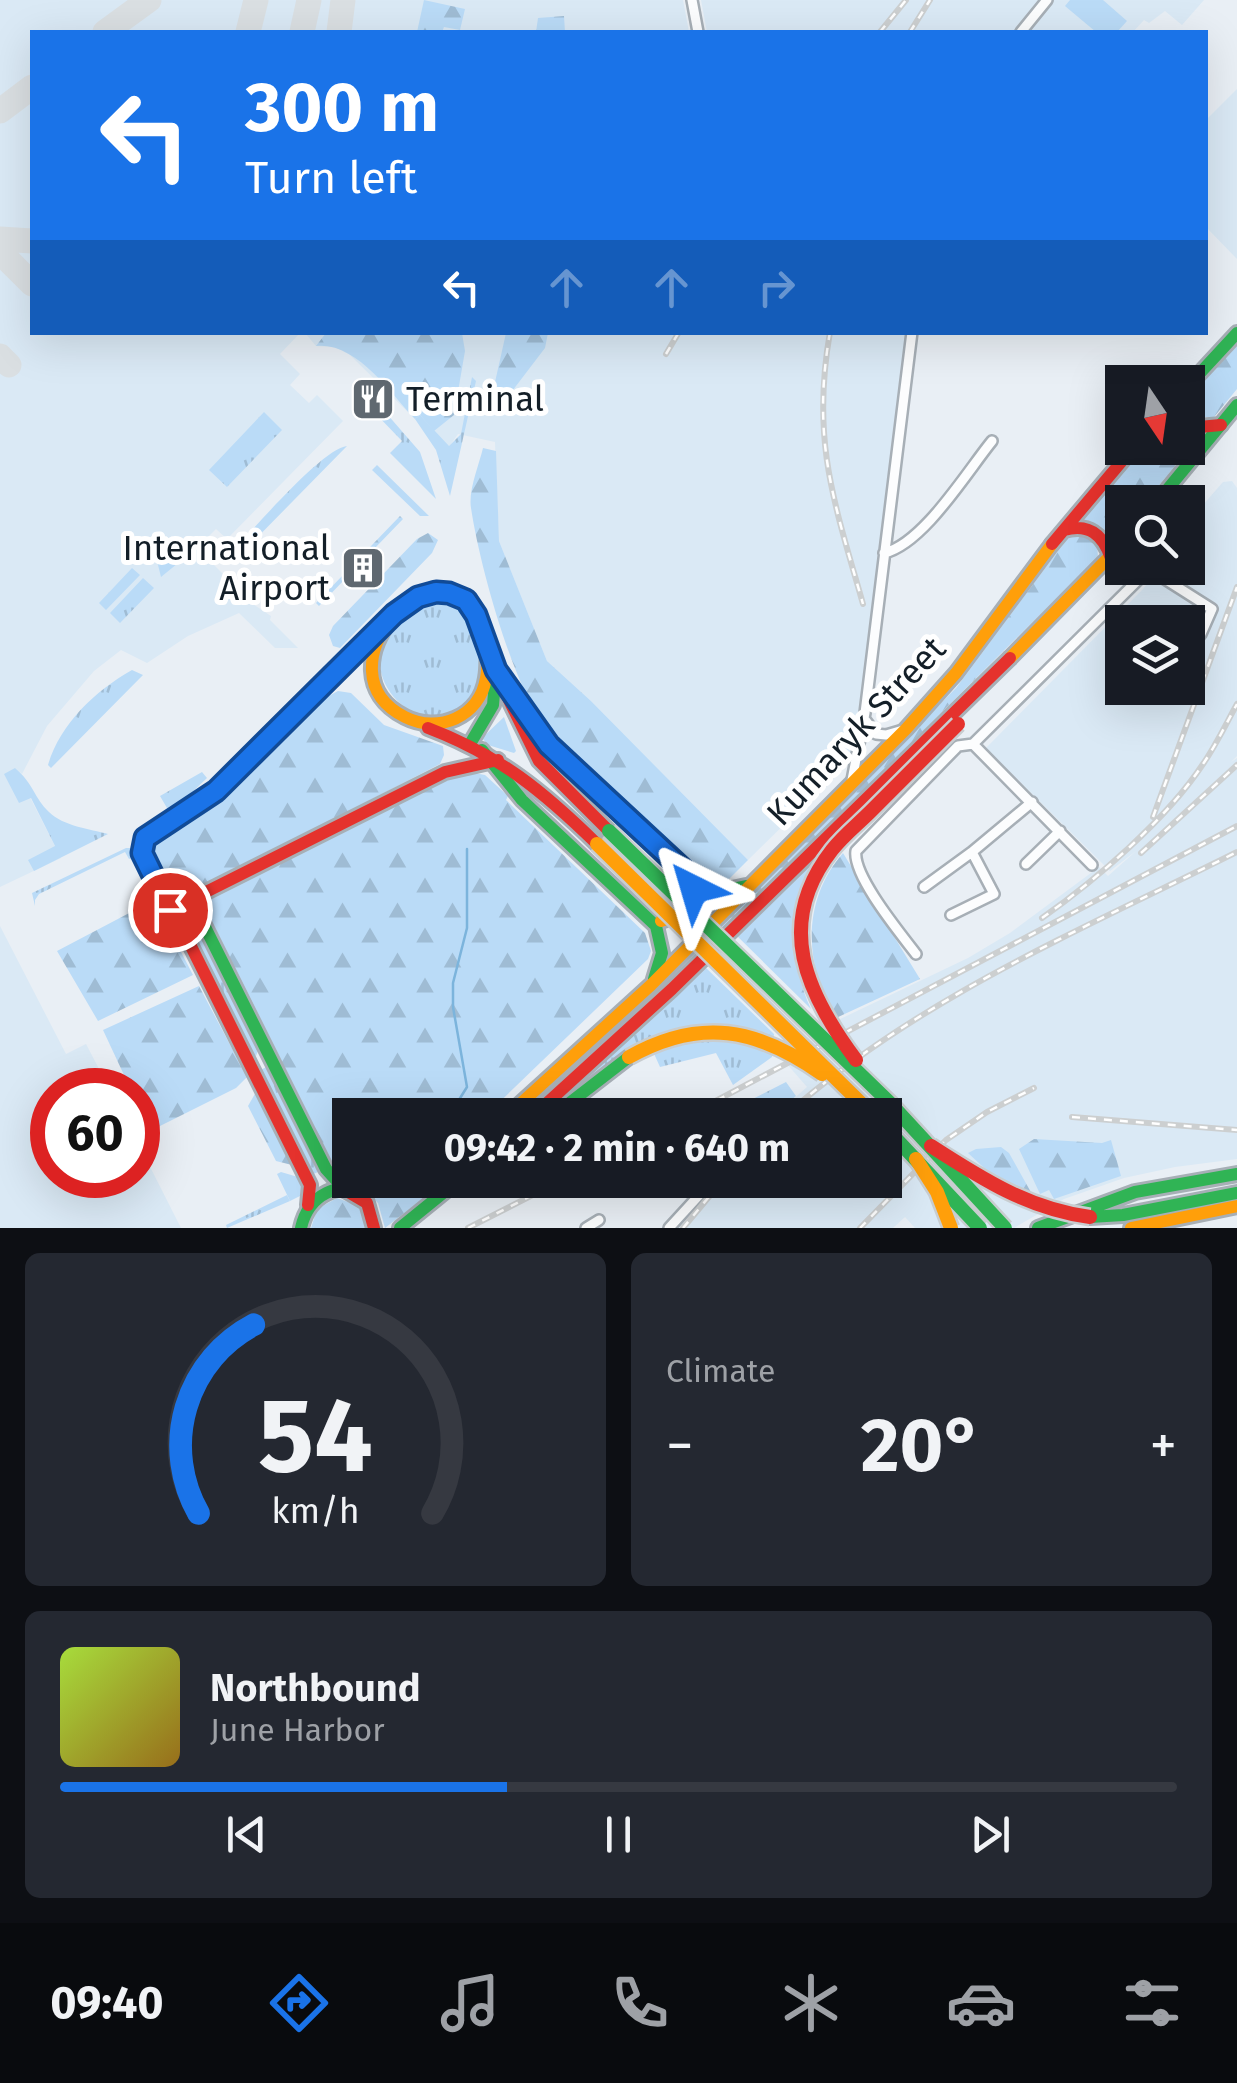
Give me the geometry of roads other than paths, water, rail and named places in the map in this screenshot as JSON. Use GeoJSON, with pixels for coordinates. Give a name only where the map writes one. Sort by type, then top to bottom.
{"type":"FeatureCollection","features":[{"type":"Feature","properties":{"kind":"main road"},"geometry":{"type":"LineString","coordinates":[[1205,368],[1237,333]]}},
{"type":"Feature","properties":{"kind":"main road"},"geometry":{"type":"LineString","coordinates":[[1170,485],[1237,405]]}},
{"type":"Feature","properties":{"kind":"main road"},"geometry":{"type":"LineString","coordinates":[[1205,426],[1221,425]]}},
{"type":"Feature","properties":{"kind":"main road","name":"Kumaryk Street"},"geometry":{"type":"LineString","coordinates":[[527,1098],[651,985],[906,729],[956,673],[1060,532],[1118,465]]}},
{"type":"Feature","properties":{"kind":"main road"},"geometry":{"type":"LineString","coordinates":[[1060,532],[1075,526],[1089,528],[1105,543]]}},
{"type":"Feature","properties":{"kind":"main road","name":"Kumaryk Street"},"geometry":{"type":"LineString","coordinates":[[553,1098],[672,989],[1055,614],[1105,570]]}},
{"type":"Feature","properties":{"kind":"main road"},"geometry":{"type":"LineString","coordinates":[[300,1226],[310,1185],[142,853],[145,838],[216,791],[391,616],[436,592],[455,594],[474,609],[534,755],[884,1098]]}},
{"type":"Feature","properties":{"kind":"main road"},"geometry":{"type":"LineString","coordinates":[[885,1098],[830,1028],[813,998],[802,955],[803,916],[810,888],[829,853],[958,724],[1055,614]]}},
{"type":"Feature","properties":{"kind":"main road"},"geometry":{"type":"LineString","coordinates":[[391,616],[374,644],[372,669],[378,692],[391,711],[485,754],[536,785],[856,1098]]}},
{"type":"Feature","properties":{"kind":"main road"},"geometry":{"type":"LineString","coordinates":[[391,711],[436,724],[466,716],[478,703],[486,683],[488,648]]}},
{"type":"Feature","properties":{"kind":"main road"},"geometry":{"type":"LineString","coordinates":[[496,670],[485,754],[522,800],[650,919],[660,935],[662,952],[651,985]]}},
{"type":"Feature","properties":{"kind":"main road"},"geometry":{"type":"LineString","coordinates":[[496,670],[564,761],[690,876],[708,888],[723,891],[756,879]]}},
{"type":"Feature","properties":{"kind":"main road"},"geometry":{"type":"LineString","coordinates":[[170,910],[485,754]]}},
{"type":"Feature","properties":{"kind":"main road"},"geometry":{"type":"LineString","coordinates":[[444,772],[485,754]]}},
{"type":"Feature","properties":{"kind":"main road"},"geometry":{"type":"LineString","coordinates":[[650,919],[668,919],[683,910],[694,892],[690,876]]}},
{"type":"Feature","properties":{"kind":"main road"},"geometry":{"type":"LineString","coordinates":[[191,899],[332,1175]]}},
{"type":"Feature","properties":{"kind":"main road"},"geometry":{"type":"LineString","coordinates":[[577,1098],[646,1046],[701,1030],[733,1032],[776,1045],[816,1069],[852,1098]]}},
{"type":"Feature","properties":{"kind":"main road"},"geometry":{"type":"LineString","coordinates":[[250,1068],[270,1057]]}},
{"type":"Feature","properties":{"kind":"main road"},"geometry":{"type":"LineString","coordinates":[[902,1116],[1005,1228]]}},
{"type":"Feature","properties":{"kind":"main road"},"geometry":{"type":"LineString","coordinates":[[902,1145],[980,1228]]}},
{"type":"Feature","properties":{"kind":"main road"},"geometry":{"type":"LineString","coordinates":[[931,1146],[1014,1199],[1068,1215],[1123,1216],[1237,1192]]}},
{"type":"Feature","properties":{"kind":"main road"},"geometry":{"type":"LineString","coordinates":[[916,1159],[938,1192],[951,1228]]}},
{"type":"Feature","properties":{"kind":"main road"},"geometry":{"type":"LineString","coordinates":[[1038,1228],[1090,1206],[1149,1188],[1237,1174]]}},
{"type":"Feature","properties":{"kind":"main road"},"geometry":{"type":"LineString","coordinates":[[308,1205],[321,1193],[332,1192]]}},
{"type":"Feature","properties":{"kind":"main road"},"geometry":{"type":"LineString","coordinates":[[358,1198],[366,1203],[374,1228]]}},
{"type":"Feature","properties":{"kind":"main road"},"geometry":{"type":"LineString","coordinates":[[400,1228],[438,1198]]}},
{"type":"Feature","properties":{"kind":"main road"},"geometry":{"type":"LineString","coordinates":[[431,1204],[440,1198]]}},
{"type":"Feature","properties":{"kind":"main road"},"geometry":{"type":"LineString","coordinates":[[1131,1228],[1237,1206]]}},
{"type":"Feature","properties":{"kind":"main road"},"geometry":{"type":"LineString","coordinates":[[1144,1228],[1174,1223],[1197,1228]]}},
{"type":"Feature","properties":{"kind":"street"},"geometry":{"type":"LineString","coordinates":[[692,0],[698,30]]}},
{"type":"Feature","properties":{"kind":"street"},"geometry":{"type":"LineString","coordinates":[[1023,30],[1047,0]]}},
{"type":"Feature","properties":{"kind":"street"},"geometry":{"type":"LineString","coordinates":[[850,784],[858,762],[865,713],[912,335]]}},
{"type":"Feature","properties":{"kind":"street"},"geometry":{"type":"LineString","coordinates":[[884,553],[917,534],[992,442]]}},
{"type":"Feature","properties":{"kind":"street"},"geometry":{"type":"LineString","coordinates":[[916,954],[875,896],[854,854],[939,764],[958,746],[972,744],[1134,585]]}},
{"type":"Feature","properties":{"kind":"street"},"geometry":{"type":"LineString","coordinates":[[1174,585],[1212,609],[1205,625]]}},
{"type":"Feature","properties":{"kind":"street"},"geometry":{"type":"LineString","coordinates":[[865,713],[868,726],[876,734],[906,729]]}},
{"type":"Feature","properties":{"kind":"street"},"geometry":{"type":"LineString","coordinates":[[972,744],[1092,865]]}},
{"type":"Feature","properties":{"kind":"street"},"geometry":{"type":"LineString","coordinates":[[924,887],[1032,802]]}},
{"type":"Feature","properties":{"kind":"street"},"geometry":{"type":"LineString","coordinates":[[1026,864],[1060,832]]}},
{"type":"Feature","properties":{"kind":"street"},"geometry":{"type":"LineString","coordinates":[[950,914],[994,894],[972,852]]}},
{"type":"Feature","properties":{"kind":"street"},"geometry":{"type":"LineString","coordinates":[[669,1228],[696,1198]]}},
{"type":"Feature","properties":{"kind":"street"},"geometry":{"type":"LineString","coordinates":[[586,1228],[599,1220]]}},
{"type":"Feature","properties":{"kind":"waterway"},"geometry":{"type":"LineString","coordinates":[[460,1098],[467,1087],[453,1007],[453,983],[467,928],[467,849]]}},
{"type":"Feature","properties":{"kind":"railway"},"geometry":{"type":"LineString","coordinates":[[882,30],[906,0]]}},
{"type":"Feature","properties":{"kind":"railway"},"geometry":{"type":"LineString","coordinates":[[911,30],[930,0]]}},
{"type":"Feature","properties":{"kind":"railway"},"geometry":{"type":"LineString","coordinates":[[666,354],[677,335]]}},
{"type":"Feature","properties":{"kind":"railway"},"geometry":{"type":"LineString","coordinates":[[830,335],[824,439],[835,502],[863,604]]}},
{"type":"Feature","properties":{"kind":"railway"},"geometry":{"type":"LineString","coordinates":[[1153,817],[1237,587]]}},
{"type":"Feature","properties":{"kind":"railway"},"geometry":{"type":"LineString","coordinates":[[1042,918],[1107,867],[1170,806],[1208,757],[1237,704]]}},
{"type":"Feature","properties":{"kind":"railway"},"geometry":{"type":"LineString","coordinates":[[1141,853],[1237,765]]}},
{"type":"Feature","properties":{"kind":"railway"},"geometry":{"type":"LineString","coordinates":[[721,1098],[1237,826]]}},
{"type":"Feature","properties":{"kind":"railway"},"geometry":{"type":"LineString","coordinates":[[807,1098],[890,1036],[946,1001],[1237,852]]}},
{"type":"Feature","properties":{"kind":"railway"},"geometry":{"type":"LineString","coordinates":[[860,1228],[946,1140],[987,1112],[1034,1088]]}},
{"type":"Feature","properties":{"kind":"railway"},"geometry":{"type":"LineString","coordinates":[[1072,1117],[1237,1130]]}},
{"type":"Feature","properties":{"kind":"railway"},"geometry":{"type":"LineString","coordinates":[[468,1228],[527,1198]]}},
{"type":"Feature","properties":{"kind":"railway"},"geometry":{"type":"LineString","coordinates":[[683,1228],[708,1198]]}},
{"type":"Feature","properties":{"kind":"place","name":"Terminal"},"geometry":{"type":"Point","coordinates":[373,399]}},
{"type":"Feature","properties":{"kind":"place","name":"International Airport"},"geometry":{"type":"Point","coordinates":[363,568]}}]}
